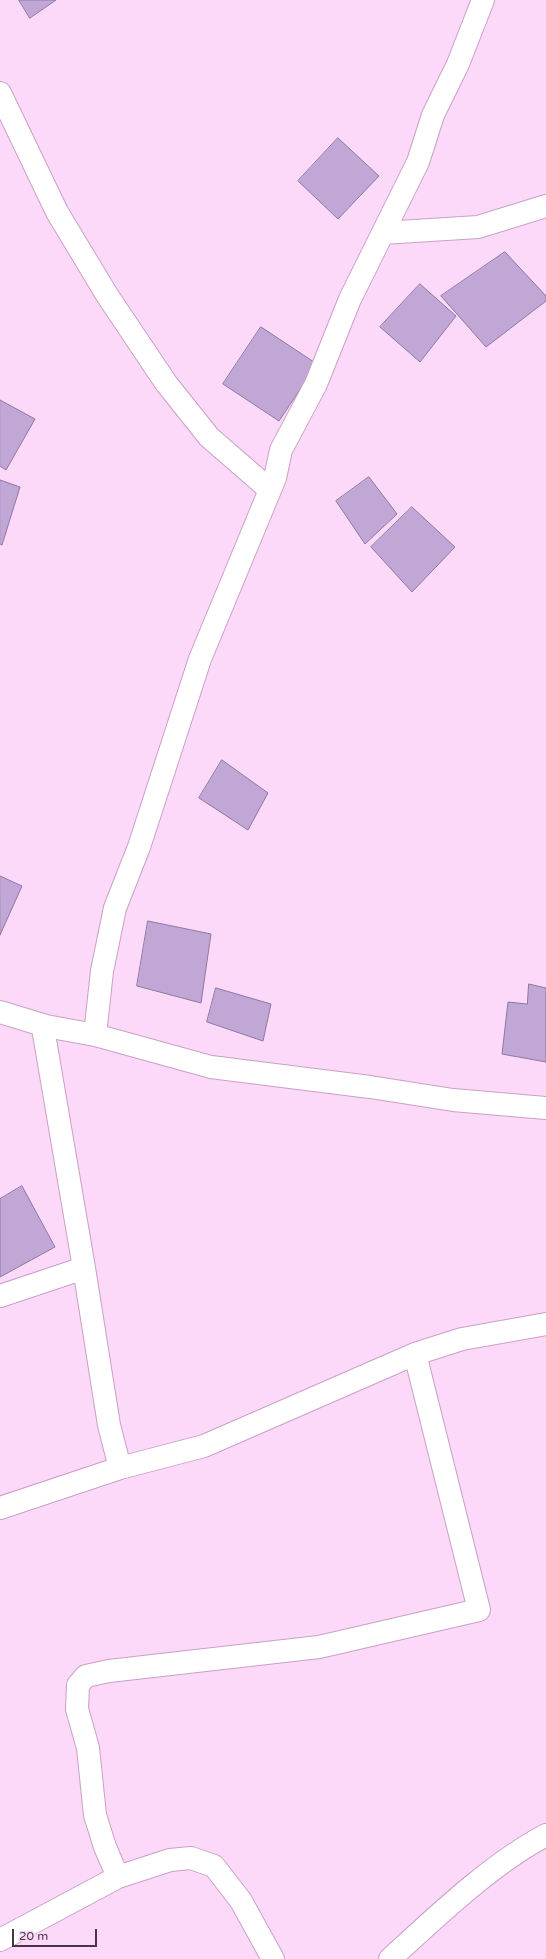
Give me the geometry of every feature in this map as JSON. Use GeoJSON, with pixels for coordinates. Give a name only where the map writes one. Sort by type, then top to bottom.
{"type":"FeatureCollection","features":[{"type":"Feature","properties":{"kind":"street"},"geometry":{"type":"LineString","coordinates":[[95,1035],[102,971],[116,908],[146,824],[200,660],[270,490],[282,450],[316,384],[350,298],[418,162],[433,115],[458,64],[483,0]]}},
{"type":"Feature","properties":{"kind":"street"},"geometry":{"type":"LineString","coordinates":[[0,92],[57,212],[107,295],[166,383],[209,437],[270,490]]}},
{"type":"Feature","properties":{"kind":"street"},"geometry":{"type":"LineString","coordinates":[[383,233],[478,227],[546,206]]}},
{"type":"Feature","properties":{"kind":"street"},"geometry":{"type":"LineString","coordinates":[[0,1012],[46,1026],[95,1035],[210,1067],[370,1086],[453,1100],[546,1108]]}},
{"type":"Feature","properties":{"kind":"street"},"geometry":{"type":"LineString","coordinates":[[46,1026],[44,1034],[109,1425],[120,1468]]}},
{"type":"Feature","properties":{"kind":"street"},"geometry":{"type":"LineString","coordinates":[[0,1296],[84,1268]]}},
{"type":"Feature","properties":{"kind":"street"},"geometry":{"type":"LineString","coordinates":[[0,1508],[120,1468],[204,1446],[415,1354],[462,1339],[546,1324]]}},
{"type":"Feature","properties":{"kind":"street"},"geometry":{"type":"LineString","coordinates":[[118,1877],[105,1847],[95,1814],[88,1748],[77,1709],[78,1685],[86,1676],[109,1671],[319,1647],[479,1610],[415,1354]]}},
{"type":"Feature","properties":{"kind":"street"},"geometry":{"type":"LineString","coordinates":[[390,1959],[440,1914],[496,1869],[546,1835]]}},
{"type":"Feature","properties":{"kind":"street"},"geometry":{"type":"LineString","coordinates":[[0,1940],[118,1877],[170,1860],[191,1858],[214,1866],[241,1901],[273,1959]]}},
{"type":"Feature","properties":{"kind":"building"},"geometry":{"type":"Polygon","coordinates":[[[19,0],[56,0],[30,18],[19,0]]]}},
{"type":"Feature","properties":{"kind":"building"},"geometry":{"type":"Polygon","coordinates":[[[338,138],[379,176],[338,219],[298,181],[338,138]]]}},
{"type":"Feature","properties":{"kind":"building"},"geometry":{"type":"Polygon","coordinates":[[[505,252],[546,296],[546,301],[486,347],[441,296],[505,252]]]}},
{"type":"Feature","properties":{"kind":"building"},"geometry":{"type":"Polygon","coordinates":[[[420,284],[456,316],[420,362],[380,327],[420,284]]]}},
{"type":"Feature","properties":{"kind":"building"},"geometry":{"type":"Polygon","coordinates":[[[261,327],[317,364],[279,421],[223,384],[261,327]]]}},
{"type":"Feature","properties":{"kind":"building"},"geometry":{"type":"Polygon","coordinates":[[[0,400],[35,419],[6,470],[0,466],[0,400]]]}},
{"type":"Feature","properties":{"kind":"building"},"geometry":{"type":"Polygon","coordinates":[[[369,477],[397,514],[365,544],[336,501],[369,477]]]}},
{"type":"Feature","properties":{"kind":"building"},"geometry":{"type":"Polygon","coordinates":[[[0,480],[20,487],[2,545],[0,544],[0,480]]]}},
{"type":"Feature","properties":{"kind":"building"},"geometry":{"type":"Polygon","coordinates":[[[412,507],[455,547],[412,592],[371,547],[412,507]]]}},
{"type":"Feature","properties":{"kind":"building"},"geometry":{"type":"Polygon","coordinates":[[[222,760],[268,793],[248,830],[199,798],[222,760]]]}},
{"type":"Feature","properties":{"kind":"building"},"geometry":{"type":"Polygon","coordinates":[[[0,876],[22,886],[0,935],[0,876]]]}},
{"type":"Feature","properties":{"kind":"building"},"geometry":{"type":"Polygon","coordinates":[[[148,921],[211,934],[201,1003],[137,986],[148,921]]]}},
{"type":"Feature","properties":{"kind":"building"},"geometry":{"type":"Polygon","coordinates":[[[529,984],[546,988],[546,1062],[502,1054],[508,1002],[527,1004],[529,984]]]}},
{"type":"Feature","properties":{"kind":"building"},"geometry":{"type":"Polygon","coordinates":[[[216,988],[271,1004],[263,1041],[207,1022],[216,988]]]}},
{"type":"Feature","properties":{"kind":"building"},"geometry":{"type":"Polygon","coordinates":[[[22,1186],[55,1247],[0,1277],[0,1199],[22,1186]]]}}]}
